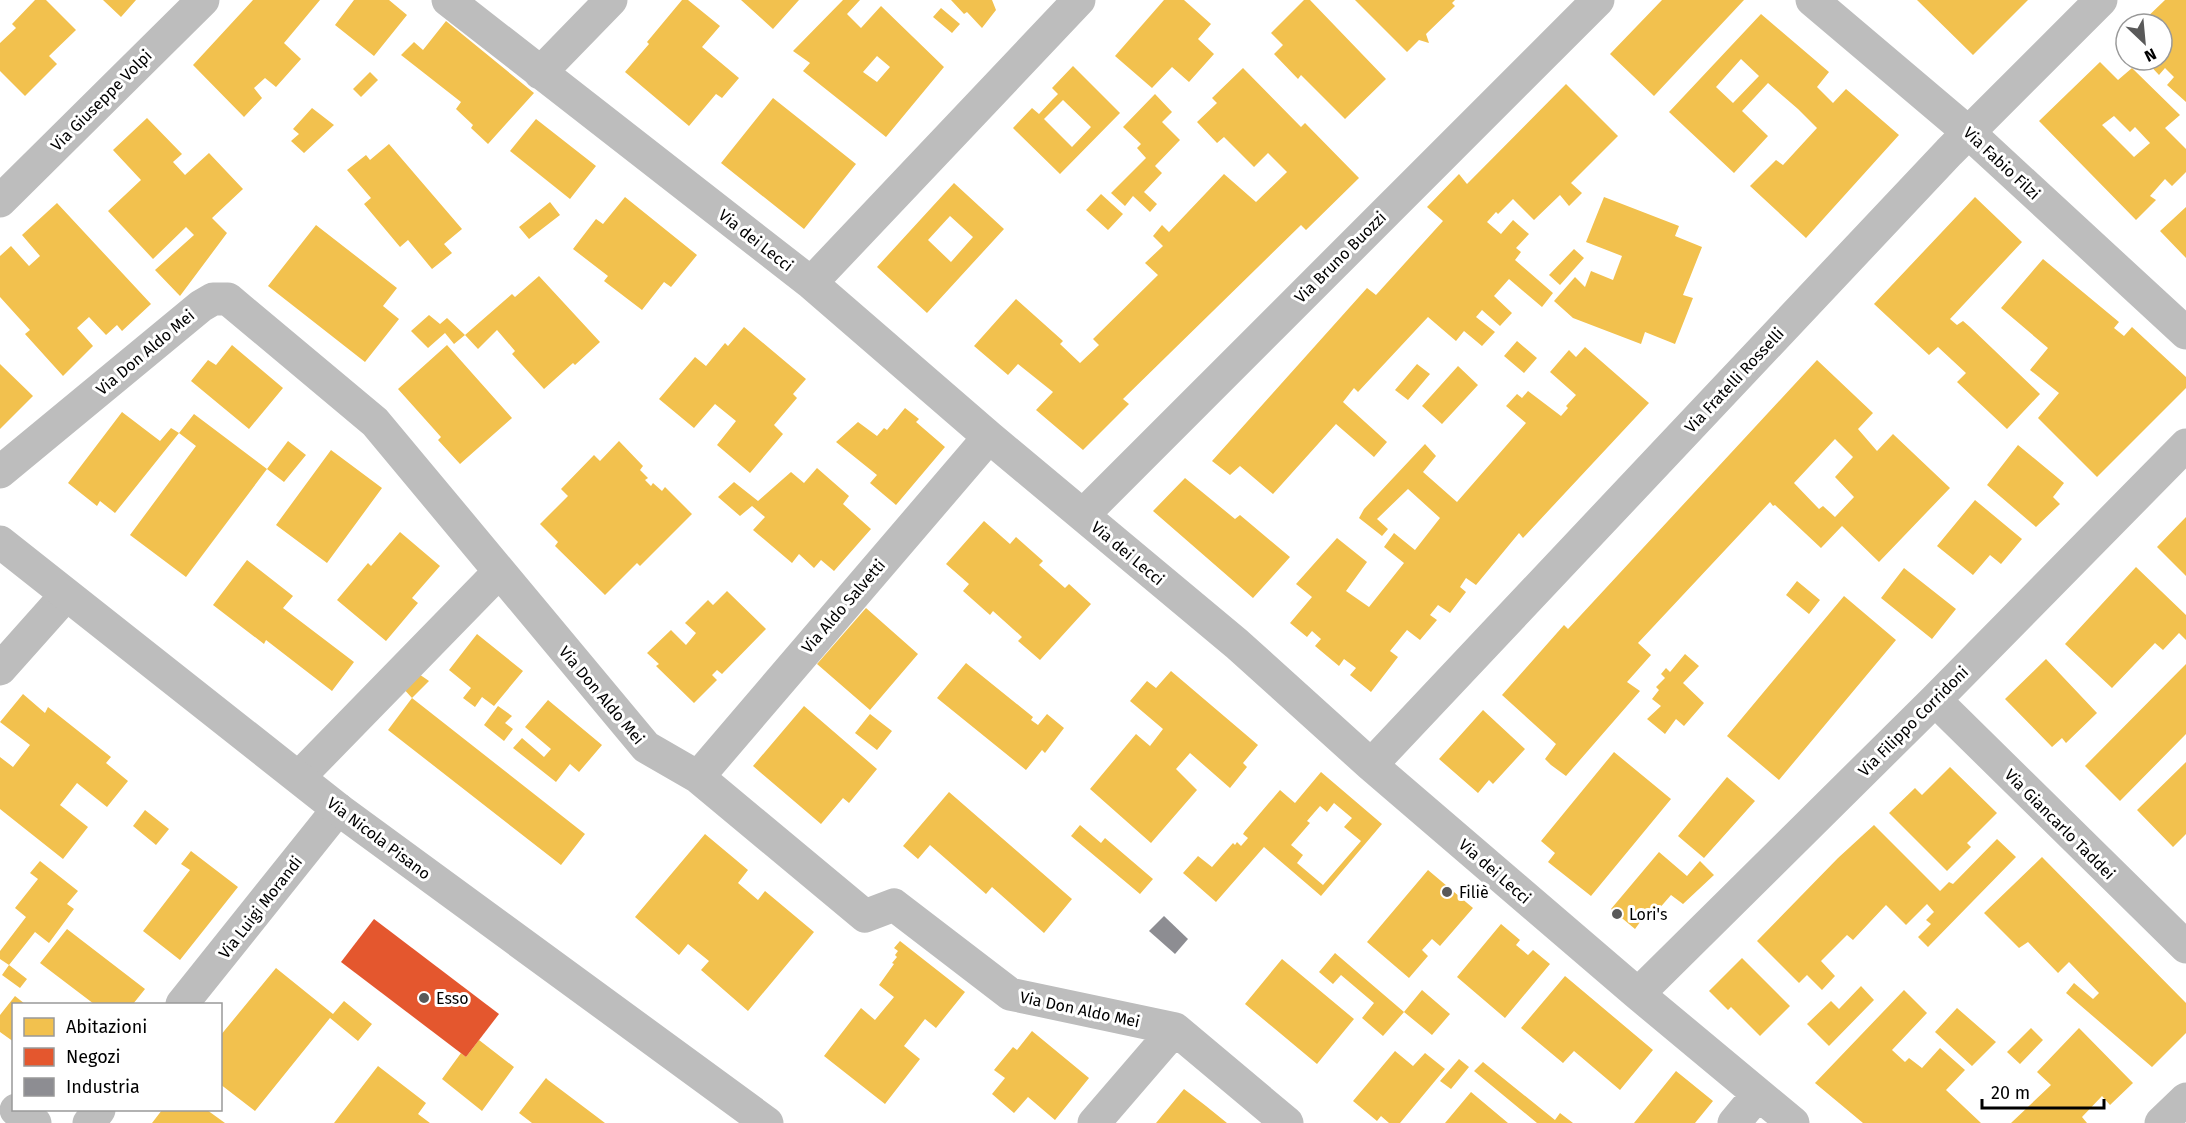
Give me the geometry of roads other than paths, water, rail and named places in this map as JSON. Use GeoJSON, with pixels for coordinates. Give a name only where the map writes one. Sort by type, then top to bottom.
{"type":"FeatureCollection","features":[{"type":"Feature","properties":{"kind":"street","name":"Via Giuseppe Volpi"},"geometry":{"type":"LineString","coordinates":[[0,201],[203,0]]}},
{"type":"Feature","properties":{"kind":"street","name":"Via dei Lecci"},"geometry":{"type":"LineString","coordinates":[[448,0],[811,283],[1237,644],[1371,765],[1638,994],[1793,1123]]}},
{"type":"Feature","properties":{"kind":"street"},"geometry":{"type":"LineString","coordinates":[[540,73],[611,0]]}},
{"type":"Feature","properties":{"kind":"street"},"geometry":{"type":"LineString","coordinates":[[811,283],[1079,0]]}},
{"type":"Feature","properties":{"kind":"street","name":"Via Bruno Buozzi"},"geometry":{"type":"LineString","coordinates":[[1083,515],[1598,0]]}},
{"type":"Feature","properties":{"kind":"street","name":"Via Fabio Filzi"},"geometry":{"type":"LineString","coordinates":[[1812,0],[1968,132],[2186,333]]}},
{"type":"Feature","properties":{"kind":"street","name":"Via Fratelli Rosselli"},"geometry":{"type":"LineString","coordinates":[[1371,765],[1968,132],[2101,0]]}},
{"type":"Feature","properties":{"kind":"street","name":"Via Don Aldo Mei"},"geometry":{"type":"LineString","coordinates":[[0,472],[201,306],[213,299],[228,299],[375,422],[646,747],[698,777],[865,916],[894,905],[1010,994],[1175,1029],[1287,1123]]}},
{"type":"Feature","properties":{"kind":"street","name":"Via Aldo Salvetti"},"geometry":{"type":"LineString","coordinates":[[698,777],[989,436]]}},
{"type":"Feature","properties":{"kind":"street","name":"Via Filippo Corridoni"},"geometry":{"type":"LineString","coordinates":[[1638,994],[1935,700],[2186,446]]}},
{"type":"Feature","properties":{"kind":"street","name":"Via Nicola Pisano"},"geometry":{"type":"LineString","coordinates":[[0,542],[338,809],[767,1123]]}},
{"type":"Feature","properties":{"kind":"street"},"geometry":{"type":"LineString","coordinates":[[299,777],[499,572]]}},
{"type":"Feature","properties":{"kind":"street"},"geometry":{"type":"LineString","coordinates":[[0,669],[66,595]]}},
{"type":"Feature","properties":{"kind":"street","name":"Via Giancarlo Taddei"},"geometry":{"type":"LineString","coordinates":[[1935,700],[2186,947]]}},
{"type":"Feature","properties":{"kind":"street","name":"Via Luigi Morandi"},"geometry":{"type":"LineString","coordinates":[[184,1003],[338,809]]}},
{"type":"Feature","properties":{"kind":"street"},"geometry":{"type":"LineString","coordinates":[[1094,1123],[1175,1029]]}},
{"type":"Feature","properties":{"kind":"street"},"geometry":{"type":"LineString","coordinates":[[1734,1123],[1758,1094]]}},
{"type":"Feature","properties":{"kind":"street"},"geometry":{"type":"LineString","coordinates":[[2162,1123],[2186,1099]]}},
{"type":"Feature","properties":{"kind":"street"},"geometry":{"type":"LineString","coordinates":[[18,1111],[35,1123]]}},
{"type":"Feature","properties":{"kind":"street"},"geometry":{"type":"LineString","coordinates":[[89,1123],[98,1111]]}},
{"type":"Feature","properties":{"kind":"place","name":"Filiè"},"geometry":{"type":"Point","coordinates":[1447,892]}},
{"type":"Feature","properties":{"kind":"place","name":"Lori's"},"geometry":{"type":"Point","coordinates":[1617,914]}},
{"type":"Feature","properties":{"kind":"place","name":"Esso"},"geometry":{"type":"Point","coordinates":[424,998]}}]}
